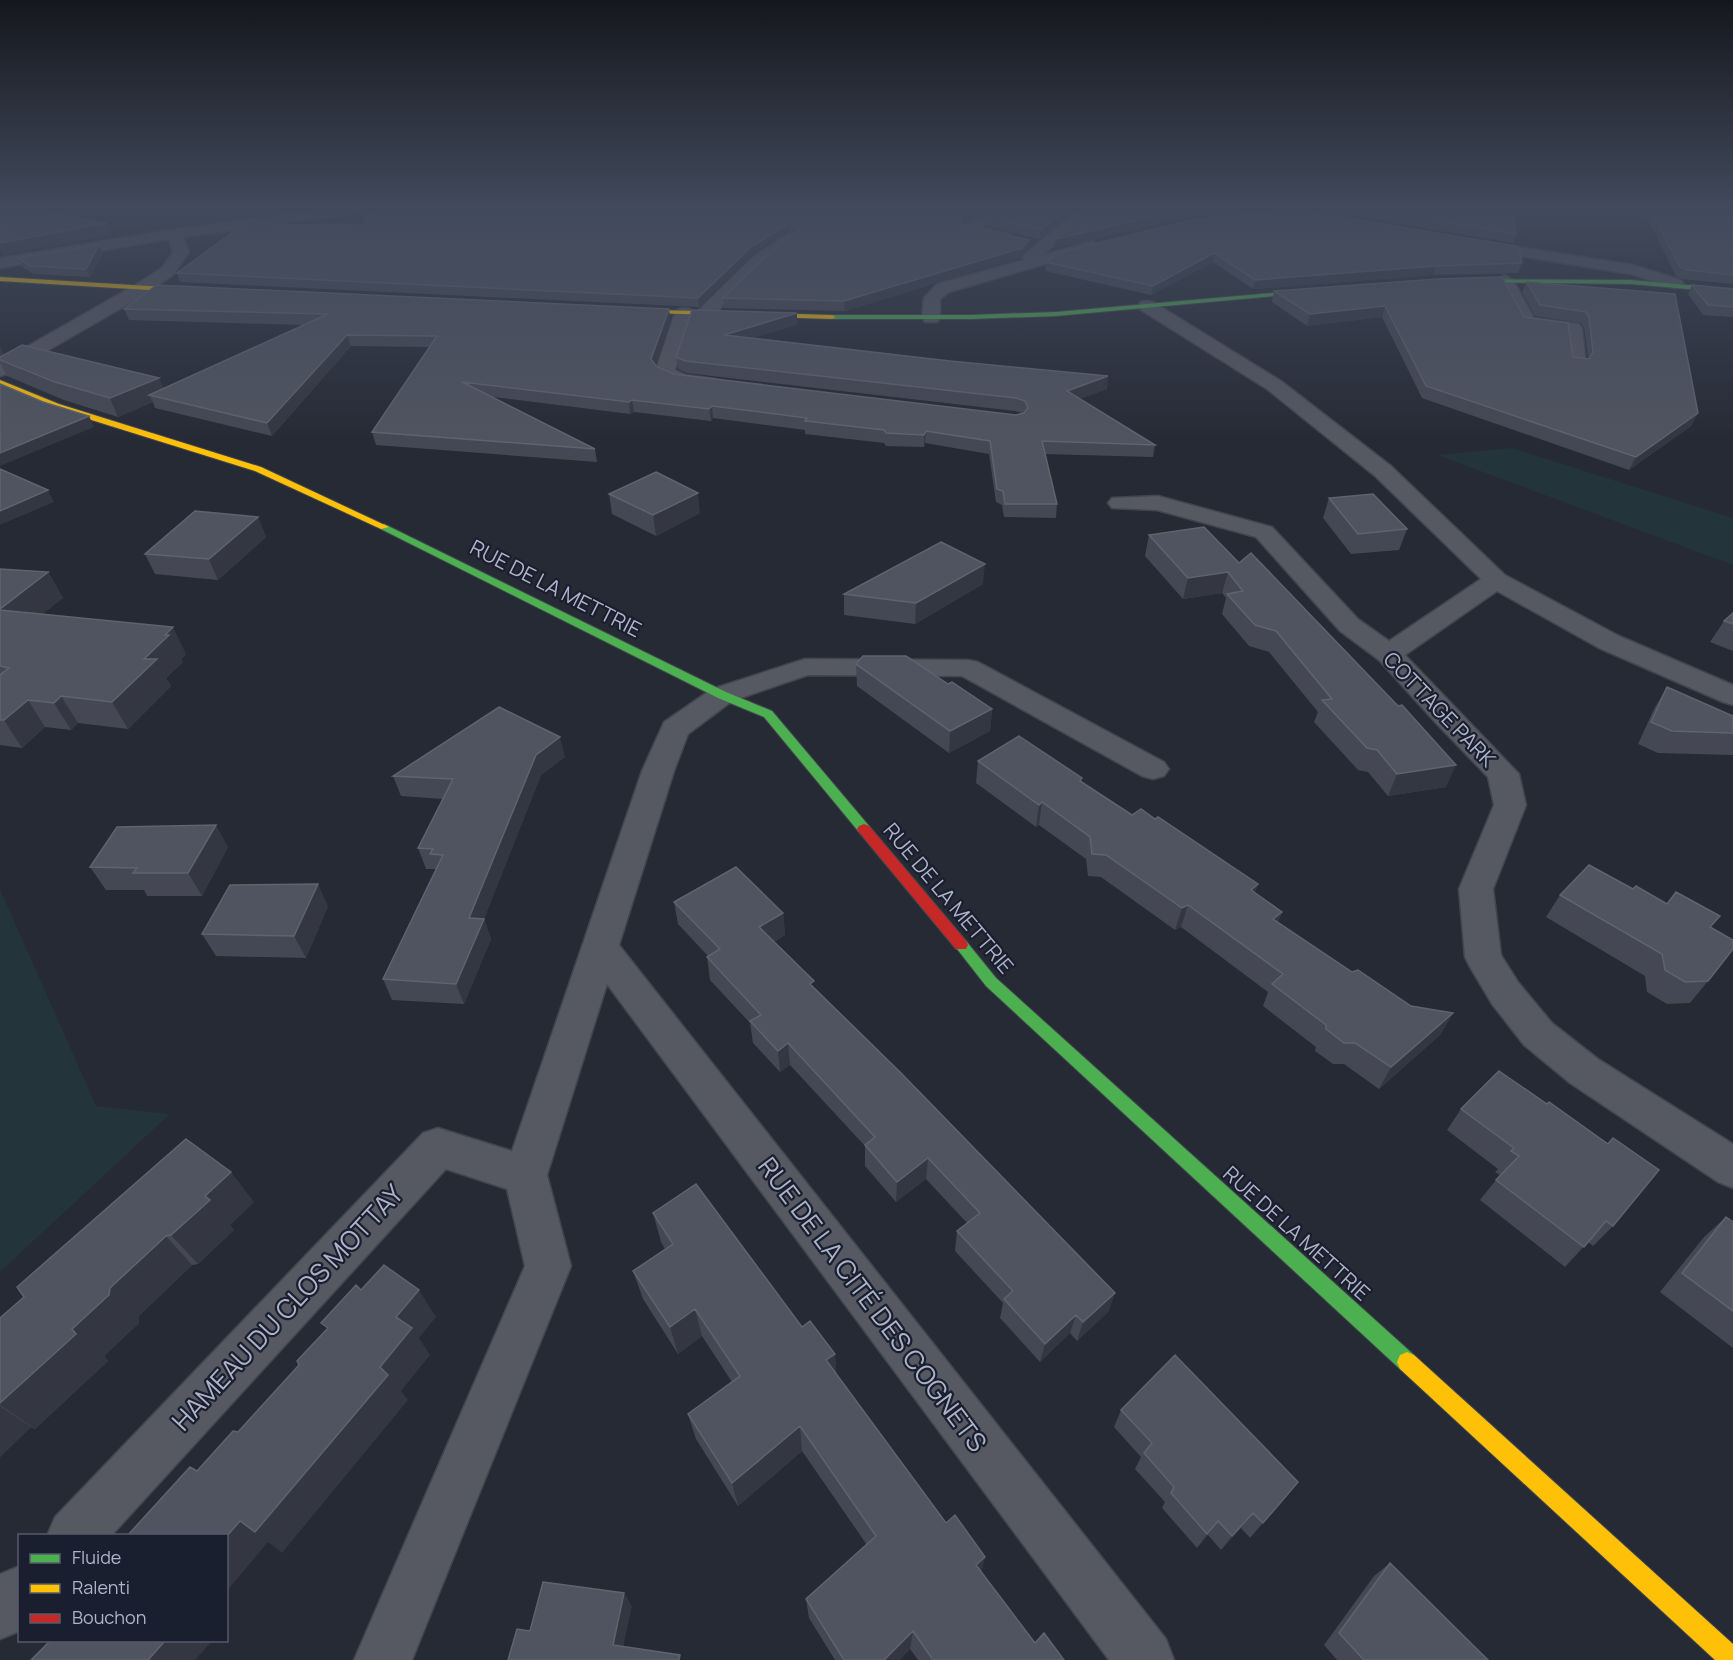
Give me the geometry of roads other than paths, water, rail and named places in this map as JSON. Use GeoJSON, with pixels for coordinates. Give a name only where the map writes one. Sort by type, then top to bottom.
{"type":"FeatureCollection","features":[{"type":"Feature","properties":{"kind":"street"},"geometry":{"type":"LineString","coordinates":[[119,286],[214,292]]}},
{"type":"Feature","properties":{"kind":"street"},"geometry":{"type":"LineString","coordinates":[[705,314],[733,286]]}},
{"type":"Feature","properties":{"kind":"street"},"geometry":{"type":"LineString","coordinates":[[931,318],[932,298],[950,286]]}},
{"type":"Feature","properties":{"kind":"street"},"geometry":{"type":"LineString","coordinates":[[1508,286],[1528,323],[1573,328],[1577,364]]}},
{"type":"Feature","properties":{"kind":"street"},"geometry":{"type":"LineString","coordinates":[[1695,286],[1733,291]]}},
{"type":"Feature","properties":{"kind":"street"},"geometry":{"type":"LineString","coordinates":[[0,370],[143,288]]}},
{"type":"Feature","properties":{"kind":"street"},"geometry":{"type":"LineString","coordinates":[[609,310],[931,318],[1040,315],[1332,289]]}},
{"type":"Feature","properties":{"kind":"street"},"geometry":{"type":"LineString","coordinates":[[1147,306],[1274,385],[1347,442],[1383,471],[1496,580],[1610,642],[1733,696]]}},
{"type":"Feature","properties":{"kind":"street"},"geometry":{"type":"LineString","coordinates":[[684,313],[665,372],[682,380],[730,386]]}},
{"type":"Feature","properties":{"kind":"street","name":"RUE DE LA METTRIE"},"geometry":{"type":"LineString","coordinates":[[0,382],[56,406],[258,469],[435,551],[722,694],[768,714],[991,982],[1733,1660]]}},
{"type":"Feature","properties":{"kind":"street","name":"COTTAGE PARK"},"geometry":{"type":"LineString","coordinates":[[1120,503],[1158,503],[1264,532],[1349,626],[1389,654],[1445,716],[1503,774],[1510,805],[1476,889],[1484,957],[1505,993],[1538,1034],[1584,1071],[1733,1168]]}},
{"type":"Feature","properties":{"kind":"street","name":"COTTAGE PARK"},"geometry":{"type":"LineString","coordinates":[[1389,654],[1424,632],[1496,580]]}},
{"type":"Feature","properties":{"kind":"street"},"geometry":{"type":"LineString","coordinates":[[383,1660],[548,1266],[525,1175],[658,771],[675,729],[722,694],[805,667],[968,668],[1153,770]]}},
{"type":"Feature","properties":{"kind":"street","name":"RUE DE LA CITÉ DES COGNETS"},"geometry":{"type":"LineString","coordinates":[[600,948],[1145,1660]]}},
{"type":"Feature","properties":{"kind":"street","name":"HAMEAU DU CLOS MOTTAY"},"geometry":{"type":"LineString","coordinates":[[76,1534],[438,1146],[525,1175]]}},
{"type":"Feature","properties":{"kind":"street"},"geometry":{"type":"LineString","coordinates":[[0,1611],[18,1596]]}}]}
